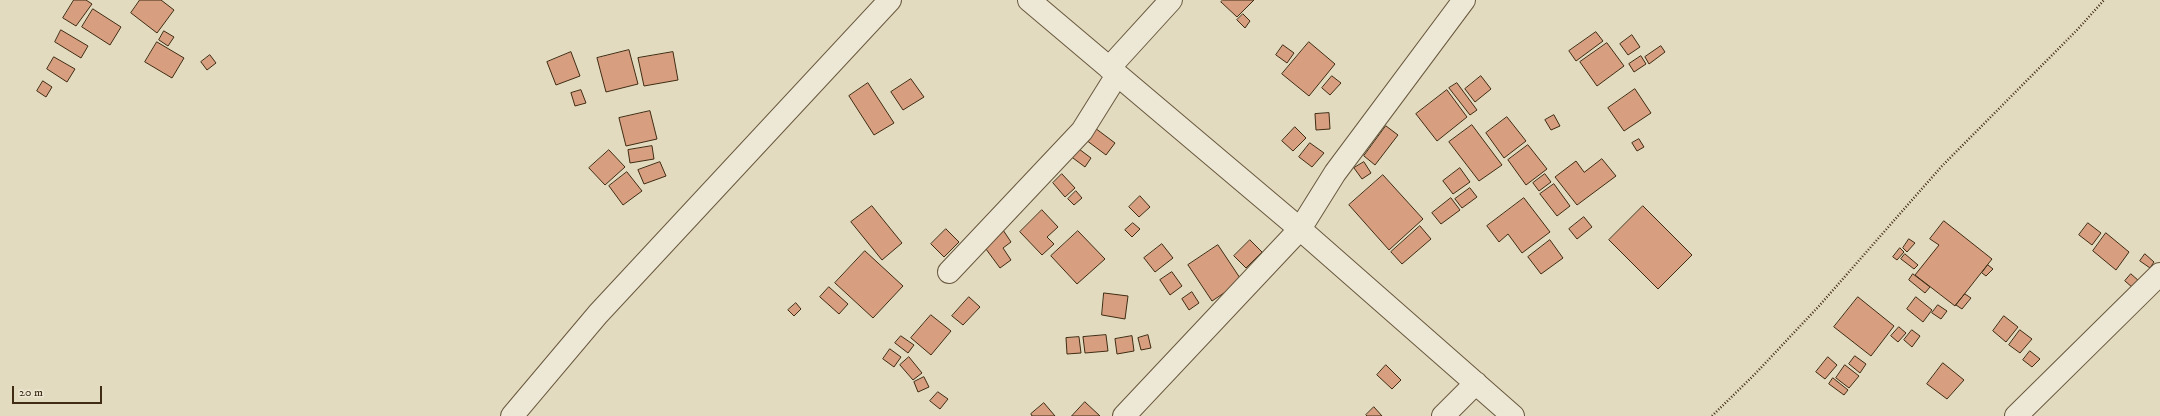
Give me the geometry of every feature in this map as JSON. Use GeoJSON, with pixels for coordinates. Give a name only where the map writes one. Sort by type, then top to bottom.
{"type":"FeatureCollection","features":[{"type":"Feature","properties":{"kind":"street"},"geometry":{"type":"LineString","coordinates":[[512,416],[598,314],[890,0]]}},
{"type":"Feature","properties":{"kind":"street"},"geometry":{"type":"LineString","coordinates":[[1029,0],[1300,229],[1513,416]]}},
{"type":"Feature","properties":{"kind":"street"},"geometry":{"type":"LineString","coordinates":[[949,272],[1082,131],[1113,71],[1171,0]]}},
{"type":"Feature","properties":{"kind":"street"},"geometry":{"type":"LineString","coordinates":[[1124,416],[1300,229],[1335,173],[1464,0]]}},
{"type":"Feature","properties":{"kind":"street"},"geometry":{"type":"LineString","coordinates":[[2016,416],[2160,274]]}},
{"type":"Feature","properties":{"kind":"street"},"geometry":{"type":"LineString","coordinates":[[1443,416],[1476,383]]}},
{"type":"Feature","properties":{"kind":"path"},"geometry":{"type":"LineString","coordinates":[[1712,416],[1755,374],[1819,306],[1941,167],[2078,29],[2104,0]]}},
{"type":"Feature","properties":{"kind":"building"},"geometry":{"type":"Polygon","coordinates":[[[74,0],[86,0],[92,4],[76,26],[63,18],[74,0]]]}},
{"type":"Feature","properties":{"kind":"building"},"geometry":{"type":"Polygon","coordinates":[[[140,0],[161,0],[174,10],[157,33],[131,13],[140,0]]]}},
{"type":"Feature","properties":{"kind":"building"},"geometry":{"type":"Polygon","coordinates":[[[1223,0],[1254,0],[1237,17],[1221,2],[1223,0]]]}},
{"type":"Feature","properties":{"kind":"building"},"geometry":{"type":"Polygon","coordinates":[[[93,9],[121,27],[110,45],[82,27],[93,9]]]}},
{"type":"Feature","properties":{"kind":"building"},"geometry":{"type":"Polygon","coordinates":[[[1243,14],[1250,21],[1245,28],[1237,20],[1243,14]]]}},
{"type":"Feature","properties":{"kind":"building"},"geometry":{"type":"Polygon","coordinates":[[[61,30],[88,46],[81,58],[55,42],[61,30]]]}},
{"type":"Feature","properties":{"kind":"building"},"geometry":{"type":"Polygon","coordinates":[[[164,31],[174,37],[168,46],[159,40],[164,31]]]}},
{"type":"Feature","properties":{"kind":"building"},"geometry":{"type":"Polygon","coordinates":[[[1596,32],[1603,41],[1576,61],[1569,51],[1596,32]]]}},
{"type":"Feature","properties":{"kind":"building"},"geometry":{"type":"Polygon","coordinates":[[[1632,35],[1640,47],[1628,55],[1620,44],[1632,35]]]}},
{"type":"Feature","properties":{"kind":"building"},"geometry":{"type":"Polygon","coordinates":[[[157,42],[184,58],[172,78],[145,62],[157,42]]]}},
{"type":"Feature","properties":{"kind":"building"},"geometry":{"type":"Polygon","coordinates":[[[1309,42],[1335,64],[1309,96],[1282,74],[1309,42]]]}},
{"type":"Feature","properties":{"kind":"building"},"geometry":{"type":"Polygon","coordinates":[[[1607,43],[1624,66],[1597,86],[1580,62],[1607,43]]]}},
{"type":"Feature","properties":{"kind":"building"},"geometry":{"type":"Polygon","coordinates":[[[1283,45],[1294,53],[1287,63],[1276,55],[1283,45]]]}},
{"type":"Feature","properties":{"kind":"building"},"geometry":{"type":"Polygon","coordinates":[[[1661,46],[1665,52],[1649,64],[1645,57],[1661,46]]]}},
{"type":"Feature","properties":{"kind":"building"},"geometry":{"type":"Polygon","coordinates":[[[629,50],[638,84],[606,92],[597,58],[629,50]]]}},
{"type":"Feature","properties":{"kind":"building"},"geometry":{"type":"Polygon","coordinates":[[[571,52],[580,76],[556,85],[547,62],[571,52]]]}},
{"type":"Feature","properties":{"kind":"building"},"geometry":{"type":"Polygon","coordinates":[[[673,52],[678,80],[644,86],[638,58],[673,52]]]}},
{"type":"Feature","properties":{"kind":"building"},"geometry":{"type":"Polygon","coordinates":[[[210,55],[216,63],[207,70],[201,62],[210,55]]]}},
{"type":"Feature","properties":{"kind":"building"},"geometry":{"type":"Polygon","coordinates":[[[1641,56],[1646,64],[1634,72],[1629,64],[1641,56]]]}},
{"type":"Feature","properties":{"kind":"building"},"geometry":{"type":"Polygon","coordinates":[[[54,57],[75,69],[67,82],[47,69],[54,57]]]}},
{"type":"Feature","properties":{"kind":"building"},"geometry":{"type":"Polygon","coordinates":[[[1332,76],[1341,83],[1330,95],[1322,88],[1332,76]]]}},
{"type":"Feature","properties":{"kind":"building"},"geometry":{"type":"Polygon","coordinates":[[[1481,76],[1491,89],[1475,102],[1465,89],[1481,76]]]}},
{"type":"Feature","properties":{"kind":"building"},"geometry":{"type":"Polygon","coordinates":[[[911,79],[924,97],[903,110],[891,92],[911,79]]]}},
{"type":"Feature","properties":{"kind":"building"},"geometry":{"type":"Polygon","coordinates":[[[43,81],[52,87],[46,97],[37,91],[43,81]]]}},
{"type":"Feature","properties":{"kind":"building"},"geometry":{"type":"Polygon","coordinates":[[[868,83],[894,123],[874,135],[849,96],[868,83]]]}},
{"type":"Feature","properties":{"kind":"building"},"geometry":{"type":"Polygon","coordinates":[[[1457,83],[1477,110],[1470,115],[1449,88],[1457,83]]]}},
{"type":"Feature","properties":{"kind":"building"},"geometry":{"type":"Polygon","coordinates":[[[1635,89],[1651,113],[1624,131],[1608,108],[1635,89]]]}},
{"type":"Feature","properties":{"kind":"building"},"geometry":{"type":"Polygon","coordinates":[[[581,90],[586,103],[575,106],[571,93],[581,90]]]}},
{"type":"Feature","properties":{"kind":"building"},"geometry":{"type":"Polygon","coordinates":[[[1447,90],[1467,117],[1437,141],[1416,114],[1447,90]]]}},
{"type":"Feature","properties":{"kind":"building"},"geometry":{"type":"Polygon","coordinates":[[[650,111],[657,139],[626,146],[619,118],[650,111]]]}},
{"type":"Feature","properties":{"kind":"building"},"geometry":{"type":"Polygon","coordinates":[[[1329,113],[1330,129],[1316,130],[1315,114],[1329,113]]]}},
{"type":"Feature","properties":{"kind":"building"},"geometry":{"type":"Polygon","coordinates":[[[1554,115],[1560,126],[1551,130],[1545,120],[1554,115]]]}},
{"type":"Feature","properties":{"kind":"building"},"geometry":{"type":"Polygon","coordinates":[[[1507,117],[1526,141],[1504,158],[1486,133],[1507,117]]]}},
{"type":"Feature","properties":{"kind":"building"},"geometry":{"type":"Polygon","coordinates":[[[1472,125],[1502,165],[1479,181],[1449,142],[1472,125]]]}},
{"type":"Feature","properties":{"kind":"building"},"geometry":{"type":"Polygon","coordinates":[[[1386,126],[1398,135],[1375,165],[1364,156],[1386,126]]]}},
{"type":"Feature","properties":{"kind":"building"},"geometry":{"type":"Polygon","coordinates":[[[1295,127],[1306,138],[1293,151],[1282,141],[1295,127]]]}},
{"type":"Feature","properties":{"kind":"building"},"geometry":{"type":"Polygon","coordinates":[[[1095,128],[1115,143],[1106,155],[1086,140],[1095,128]]]}},
{"type":"Feature","properties":{"kind":"building"},"geometry":{"type":"Polygon","coordinates":[[[1639,139],[1644,147],[1637,151],[1632,143],[1639,139]]]}},
{"type":"Feature","properties":{"kind":"building"},"geometry":{"type":"Polygon","coordinates":[[[1310,143],[1324,153],[1312,167],[1299,157],[1310,143]]]}},
{"type":"Feature","properties":{"kind":"building"},"geometry":{"type":"Polygon","coordinates":[[[1528,145],[1547,169],[1526,185],[1508,160],[1528,145]]]}},
{"type":"Feature","properties":{"kind":"building"},"geometry":{"type":"Polygon","coordinates":[[[652,146],[654,159],[630,163],[628,150],[652,146]]]}},
{"type":"Feature","properties":{"kind":"building"},"geometry":{"type":"Polygon","coordinates":[[[1075,146],[1091,158],[1085,167],[1069,155],[1075,146]]]}},
{"type":"Feature","properties":{"kind":"building"},"geometry":{"type":"Polygon","coordinates":[[[609,150],[625,167],[605,185],[589,168],[609,150]]]}},
{"type":"Feature","properties":{"kind":"building"},"geometry":{"type":"Polygon","coordinates":[[[1602,159],[1616,176],[1577,205],[1555,177],[1576,161],[1584,172],[1602,159]]]}},
{"type":"Feature","properties":{"kind":"building"},"geometry":{"type":"Polygon","coordinates":[[[660,162],[666,176],[644,184],[638,170],[660,162]]]}},
{"type":"Feature","properties":{"kind":"building"},"geometry":{"type":"Polygon","coordinates":[[[1364,162],[1371,173],[1362,179],[1354,168],[1364,162]]]}},
{"type":"Feature","properties":{"kind":"building"},"geometry":{"type":"Polygon","coordinates":[[[1460,168],[1470,182],[1453,194],[1443,181],[1460,168]]]}},
{"type":"Feature","properties":{"kind":"building"},"geometry":{"type":"Polygon","coordinates":[[[627,172],[642,191],[623,205],[609,186],[627,172]]]}},
{"type":"Feature","properties":{"kind":"building"},"geometry":{"type":"Polygon","coordinates":[[[1062,174],[1075,188],[1065,197],[1053,183],[1062,174]]]}},
{"type":"Feature","properties":{"kind":"building"},"geometry":{"type":"Polygon","coordinates":[[[1545,174],[1551,182],[1539,191],[1533,183],[1545,174]]]}},
{"type":"Feature","properties":{"kind":"building"},"geometry":{"type":"Polygon","coordinates":[[[1383,175],[1423,219],[1389,250],[1349,205],[1383,175]]]}},
{"type":"Feature","properties":{"kind":"building"},"geometry":{"type":"Polygon","coordinates":[[[1554,184],[1570,206],[1557,216],[1540,194],[1554,184]]]}},
{"type":"Feature","properties":{"kind":"building"},"geometry":{"type":"Polygon","coordinates":[[[1470,188],[1477,197],[1462,208],[1455,199],[1470,188]]]}},
{"type":"Feature","properties":{"kind":"building"},"geometry":{"type":"Polygon","coordinates":[[[1076,191],[1082,198],[1074,205],[1068,199],[1076,191]]]}},
{"type":"Feature","properties":{"kind":"building"},"geometry":{"type":"Polygon","coordinates":[[[1140,196],[1150,207],[1139,217],[1129,207],[1140,196]]]}},
{"type":"Feature","properties":{"kind":"building"},"geometry":{"type":"Polygon","coordinates":[[[1451,198],[1460,210],[1441,224],[1432,213],[1451,198]]]}},
{"type":"Feature","properties":{"kind":"building"},"geometry":{"type":"Polygon","coordinates":[[[1524,198],[1550,232],[1522,253],[1508,234],[1499,242],[1487,226],[1524,198]]]}},
{"type":"Feature","properties":{"kind":"building"},"geometry":{"type":"Polygon","coordinates":[[[872,206],[902,243],[882,260],[851,222],[872,206]]]}},
{"type":"Feature","properties":{"kind":"building"},"geometry":{"type":"Polygon","coordinates":[[[1643,206],[1692,255],[1658,289],[1609,240],[1643,206]]]}},
{"type":"Feature","properties":{"kind":"building"},"geometry":{"type":"Polygon","coordinates":[[[1042,210],[1058,227],[1047,237],[1054,244],[1042,255],[1020,232],[1042,210]]]}},
{"type":"Feature","properties":{"kind":"building"},"geometry":{"type":"Polygon","coordinates":[[[1584,217],[1592,227],[1577,239],[1569,229],[1584,217]]]}},
{"type":"Feature","properties":{"kind":"building"},"geometry":{"type":"Polygon","coordinates":[[[1944,221],[1992,259],[1955,306],[1915,275],[1939,245],[1930,239],[1944,221]]]}},
{"type":"Feature","properties":{"kind":"building"},"geometry":{"type":"Polygon","coordinates":[[[1133,223],[1140,229],[1132,237],[1125,230],[1133,223]]]}},
{"type":"Feature","properties":{"kind":"building"},"geometry":{"type":"Polygon","coordinates":[[[2088,223],[2101,233],[2092,245],[2079,235],[2088,223]]]}},
{"type":"Feature","properties":{"kind":"building"},"geometry":{"type":"Polygon","coordinates":[[[1420,226],[1431,239],[1402,264],[1391,252],[1420,226]]]}},
{"type":"Feature","properties":{"kind":"building"},"geometry":{"type":"Polygon","coordinates":[[[946,229],[959,242],[944,257],[931,244],[946,229]]]}},
{"type":"Feature","properties":{"kind":"building"},"geometry":{"type":"Polygon","coordinates":[[[1003,230],[1011,242],[1003,248],[1011,260],[1000,268],[983,245],[1003,230]]]}},
{"type":"Feature","properties":{"kind":"building"},"geometry":{"type":"Polygon","coordinates":[[[1078,231],[1105,259],[1077,284],[1051,256],[1078,231]]]}},
{"type":"Feature","properties":{"kind":"building"},"geometry":{"type":"Polygon","coordinates":[[[2106,233],[2129,252],[2116,270],[2093,251],[2106,233]]]}},
{"type":"Feature","properties":{"kind":"building"},"geometry":{"type":"Polygon","coordinates":[[[1909,239],[1915,243],[1907,252],[1903,248],[1909,239]]]}},
{"type":"Feature","properties":{"kind":"building"},"geometry":{"type":"Polygon","coordinates":[[[1250,240],[1262,252],[1246,268],[1234,256],[1250,240]]]}},
{"type":"Feature","properties":{"kind":"building"},"geometry":{"type":"Polygon","coordinates":[[[1550,240],[1563,258],[1541,274],[1528,257],[1550,240]]]}},
{"type":"Feature","properties":{"kind":"building"},"geometry":{"type":"Polygon","coordinates":[[[1162,244],[1173,258],[1155,272],[1144,258],[1162,244]]]}},
{"type":"Feature","properties":{"kind":"building"},"geometry":{"type":"Polygon","coordinates":[[[1218,245],[1242,281],[1212,301],[1188,265],[1218,245]]]}},
{"type":"Feature","properties":{"kind":"building"},"geometry":{"type":"Polygon","coordinates":[[[1900,248],[1904,252],[1897,260],[1893,257],[1900,248]]]}},
{"type":"Feature","properties":{"kind":"building"},"geometry":{"type":"Polygon","coordinates":[[[865,251],[903,286],[873,318],[835,283],[865,251]]]}},
{"type":"Feature","properties":{"kind":"building"},"geometry":{"type":"Polygon","coordinates":[[[1905,254],[1918,265],[1914,269],[1901,259],[1905,254]]]}},
{"type":"Feature","properties":{"kind":"building"},"geometry":{"type":"Polygon","coordinates":[[[2145,254],[2154,262],[2150,268],[2140,261],[2145,254]]]}},
{"type":"Feature","properties":{"kind":"building"},"geometry":{"type":"Polygon","coordinates":[[[1988,265],[1993,269],[1986,276],[1982,273],[1988,265]]]}},
{"type":"Feature","properties":{"kind":"building"},"geometry":{"type":"Polygon","coordinates":[[[1172,272],[1182,286],[1170,295],[1160,280],[1172,272]]]}},
{"type":"Feature","properties":{"kind":"building"},"geometry":{"type":"Polygon","coordinates":[[[1913,274],[1930,287],[1925,293],[1909,280],[1913,274]]]}},
{"type":"Feature","properties":{"kind":"building"},"geometry":{"type":"Polygon","coordinates":[[[2131,274],[2139,281],[2133,288],[2125,281],[2131,274]]]}},
{"type":"Feature","properties":{"kind":"building"},"geometry":{"type":"Polygon","coordinates":[[[829,287],[848,304],[839,314],[820,297],[829,287]]]}},
{"type":"Feature","properties":{"kind":"building"},"geometry":{"type":"Polygon","coordinates":[[[1192,292],[1199,303],[1189,310],[1182,299],[1192,292]]]}},
{"type":"Feature","properties":{"kind":"building"},"geometry":{"type":"Polygon","coordinates":[[[1104,293],[1128,296],[1125,319],[1102,315],[1104,293]]]}},
{"type":"Feature","properties":{"kind":"building"},"geometry":{"type":"Polygon","coordinates":[[[1965,294],[1971,298],[1962,309],[1956,305],[1965,294]]]}},
{"type":"Feature","properties":{"kind":"building"},"geometry":{"type":"Polygon","coordinates":[[[969,297],[980,307],[963,325],[952,316],[969,297]]]}},
{"type":"Feature","properties":{"kind":"building"},"geometry":{"type":"Polygon","coordinates":[[[1858,297],[1894,326],[1871,356],[1834,327],[1858,297]]]}},
{"type":"Feature","properties":{"kind":"building"},"geometry":{"type":"Polygon","coordinates":[[[1916,297],[1932,310],[1923,322],[1907,309],[1916,297]]]}},
{"type":"Feature","properties":{"kind":"building"},"geometry":{"type":"Polygon","coordinates":[[[796,303],[801,309],[794,316],[788,310],[796,303]]]}},
{"type":"Feature","properties":{"kind":"building"},"geometry":{"type":"Polygon","coordinates":[[[1938,305],[1947,311],[1941,319],[1932,313],[1938,305]]]}},
{"type":"Feature","properties":{"kind":"building"},"geometry":{"type":"Polygon","coordinates":[[[931,315],[951,331],[931,355],[911,338],[931,315]]]}},
{"type":"Feature","properties":{"kind":"building"},"geometry":{"type":"Polygon","coordinates":[[[2004,316],[2018,327],[2006,342],[1993,331],[2004,316]]]}},
{"type":"Feature","properties":{"kind":"building"},"geometry":{"type":"Polygon","coordinates":[[[1899,327],[1906,333],[1898,342],[1891,336],[1899,327]]]}},
{"type":"Feature","properties":{"kind":"building"},"geometry":{"type":"Polygon","coordinates":[[[1912,330],[1920,336],[1912,347],[1904,340],[1912,330]]]}},
{"type":"Feature","properties":{"kind":"building"},"geometry":{"type":"Polygon","coordinates":[[[2020,330],[2032,339],[2020,353],[2009,345],[2020,330]]]}},
{"type":"Feature","properties":{"kind":"building"},"geometry":{"type":"Polygon","coordinates":[[[1106,335],[1108,351],[1085,353],[1083,337],[1106,335]]]}},
{"type":"Feature","properties":{"kind":"building"},"geometry":{"type":"Polygon","coordinates":[[[1148,335],[1151,348],[1141,350],[1138,338],[1148,335]]]}},
{"type":"Feature","properties":{"kind":"building"},"geometry":{"type":"Polygon","coordinates":[[[901,336],[914,345],[908,353],[895,343],[901,336]]]}},
{"type":"Feature","properties":{"kind":"building"},"geometry":{"type":"Polygon","coordinates":[[[1132,336],[1134,351],[1117,354],[1115,339],[1132,336]]]}},
{"type":"Feature","properties":{"kind":"building"},"geometry":{"type":"Polygon","coordinates":[[[1079,337],[1081,353],[1067,354],[1066,338],[1079,337]]]}},
{"type":"Feature","properties":{"kind":"building"},"geometry":{"type":"Polygon","coordinates":[[[890,349],[901,357],[894,367],[883,359],[890,349]]]}},
{"type":"Feature","properties":{"kind":"building"},"geometry":{"type":"Polygon","coordinates":[[[2030,351],[2040,359],[2032,367],[2023,360],[2030,351]]]}},
{"type":"Feature","properties":{"kind":"building"},"geometry":{"type":"Polygon","coordinates":[[[1855,356],[1866,364],[1860,373],[1849,364],[1855,356]]]}},
{"type":"Feature","properties":{"kind":"building"},"geometry":{"type":"Polygon","coordinates":[[[909,357],[922,373],[913,380],[900,365],[909,357]]]}},
{"type":"Feature","properties":{"kind":"building"},"geometry":{"type":"Polygon","coordinates":[[[1828,357],[1837,365],[1825,379],[1816,372],[1828,357]]]}},
{"type":"Feature","properties":{"kind":"building"},"geometry":{"type":"Polygon","coordinates":[[[1943,363],[1964,380],[1947,399],[1927,384],[1943,363]]]}},
{"type":"Feature","properties":{"kind":"building"},"geometry":{"type":"Polygon","coordinates":[[[1386,365],[1401,380],[1392,389],[1377,375],[1386,365]]]}},
{"type":"Feature","properties":{"kind":"building"},"geometry":{"type":"Polygon","coordinates":[[[1845,365],[1859,376],[1849,388],[1836,378],[1845,365]]]}},
{"type":"Feature","properties":{"kind":"building"},"geometry":{"type":"Polygon","coordinates":[[[924,377],[929,387],[918,392],[914,382],[924,377]]]}},
{"type":"Feature","properties":{"kind":"building"},"geometry":{"type":"Polygon","coordinates":[[[1833,378],[1848,390],[1844,395],[1829,384],[1833,378]]]}},
{"type":"Feature","properties":{"kind":"building"},"geometry":{"type":"Polygon","coordinates":[[[938,392],[948,399],[940,409],[930,401],[938,392]]]}},
{"type":"Feature","properties":{"kind":"building"},"geometry":{"type":"Polygon","coordinates":[[[1085,402],[1100,416],[1072,416],[1085,402]]]}},
{"type":"Feature","properties":{"kind":"building"},"geometry":{"type":"Polygon","coordinates":[[[1044,403],[1055,416],[1032,416],[1031,414],[1044,403]]]}},
{"type":"Feature","properties":{"kind":"building"},"geometry":{"type":"Polygon","coordinates":[[[1374,407],[1382,416],[1366,415],[1374,407]]]}}]}
